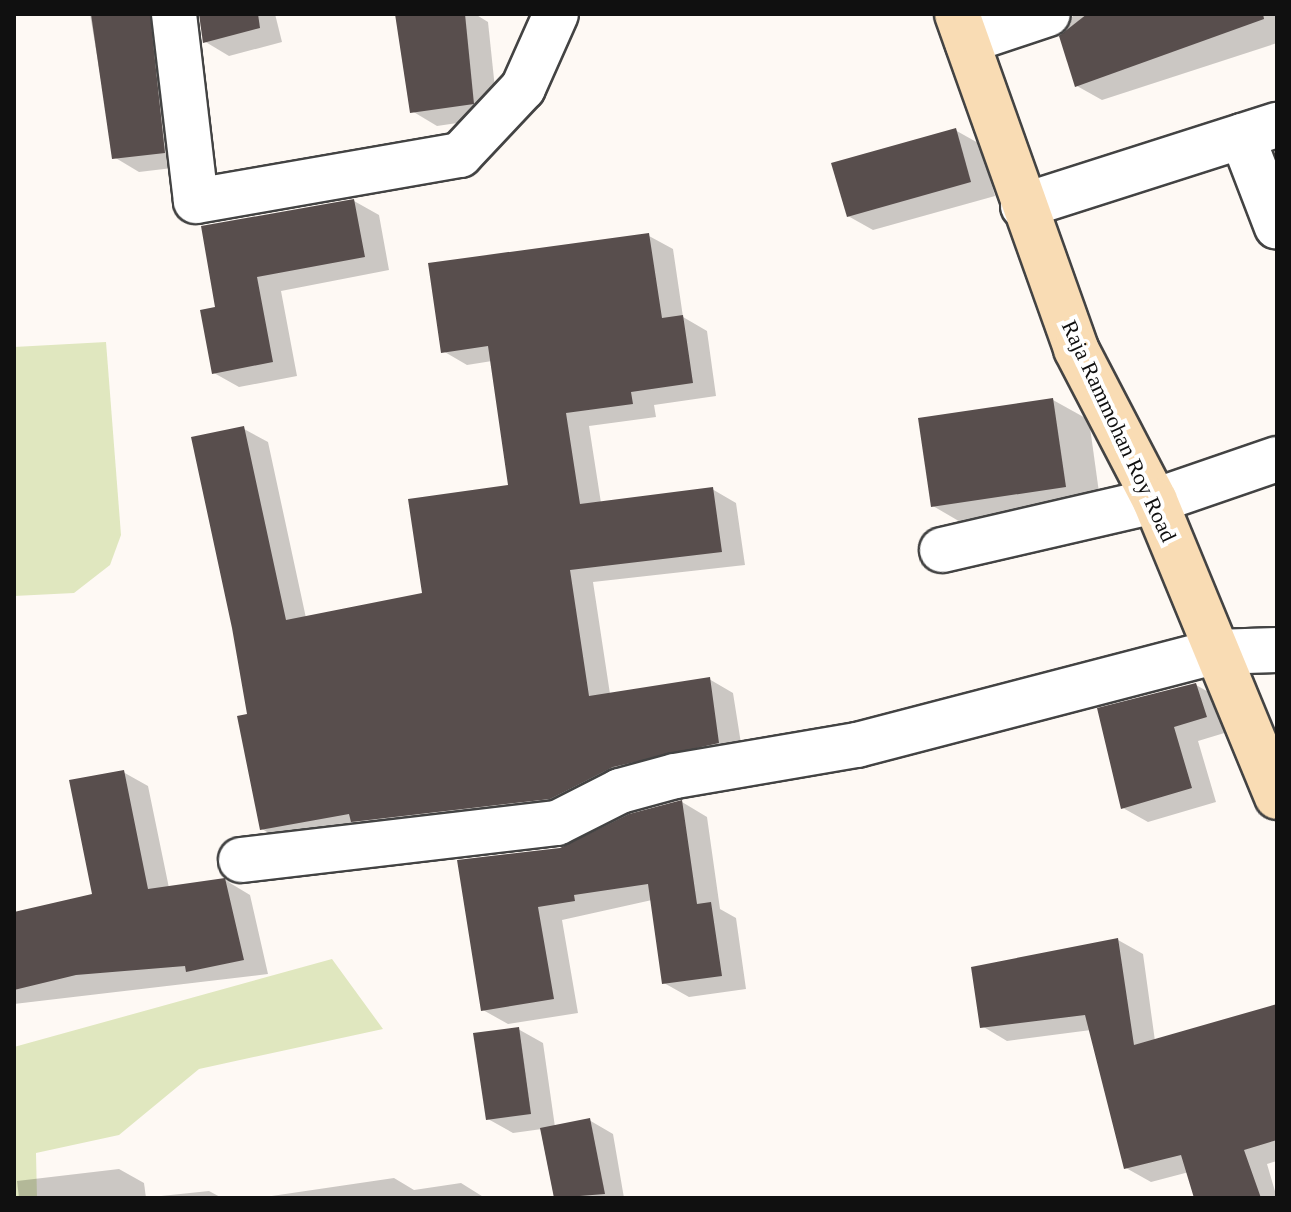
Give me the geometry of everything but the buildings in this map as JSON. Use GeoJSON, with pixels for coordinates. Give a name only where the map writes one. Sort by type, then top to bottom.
{"type":"FeatureCollection","features":[{"type":"Feature","properties":{"kind":"main road","name":"Raja Rammohan Roy Road"},"geometry":{"type":"LineString","coordinates":[[962,28],[1076,349],[1155,501],[1277,797]]}},
{"type":"Feature","properties":{"kind":"street"},"geometry":{"type":"LineString","coordinates":[[174,14],[196,201],[460,155],[523,88],[542,20]]}},
{"type":"Feature","properties":{"kind":"street"},"geometry":{"type":"LineString","coordinates":[[962,28],[1048,14]]}},
{"type":"Feature","properties":{"kind":"street"},"geometry":{"type":"LineString","coordinates":[[1023,206],[1260,131],[1277,227]]}},
{"type":"Feature","properties":{"kind":"street"},"geometry":{"type":"LineString","coordinates":[[942,550],[1155,501],[1277,459]]}},
{"type":"Feature","properties":{"kind":"street"},"geometry":{"type":"LineString","coordinates":[[241,860],[557,823],[620,791],[675,776],[857,745],[1215,652],[1277,650]]}},
{"type":"Feature","properties":{"kind":"green space"},"geometry":{"type":"Polygon","coordinates":[[[106,342],[121,535],[110,565],[74,593],[14,596],[14,347],[106,342]]]}},
{"type":"Feature","properties":{"kind":"green space"},"geometry":{"type":"Polygon","coordinates":[[[332,959],[383,1029],[199,1069],[119,1135],[36,1153],[37,1198],[14,1198],[14,1047],[332,959]]]}}]}
